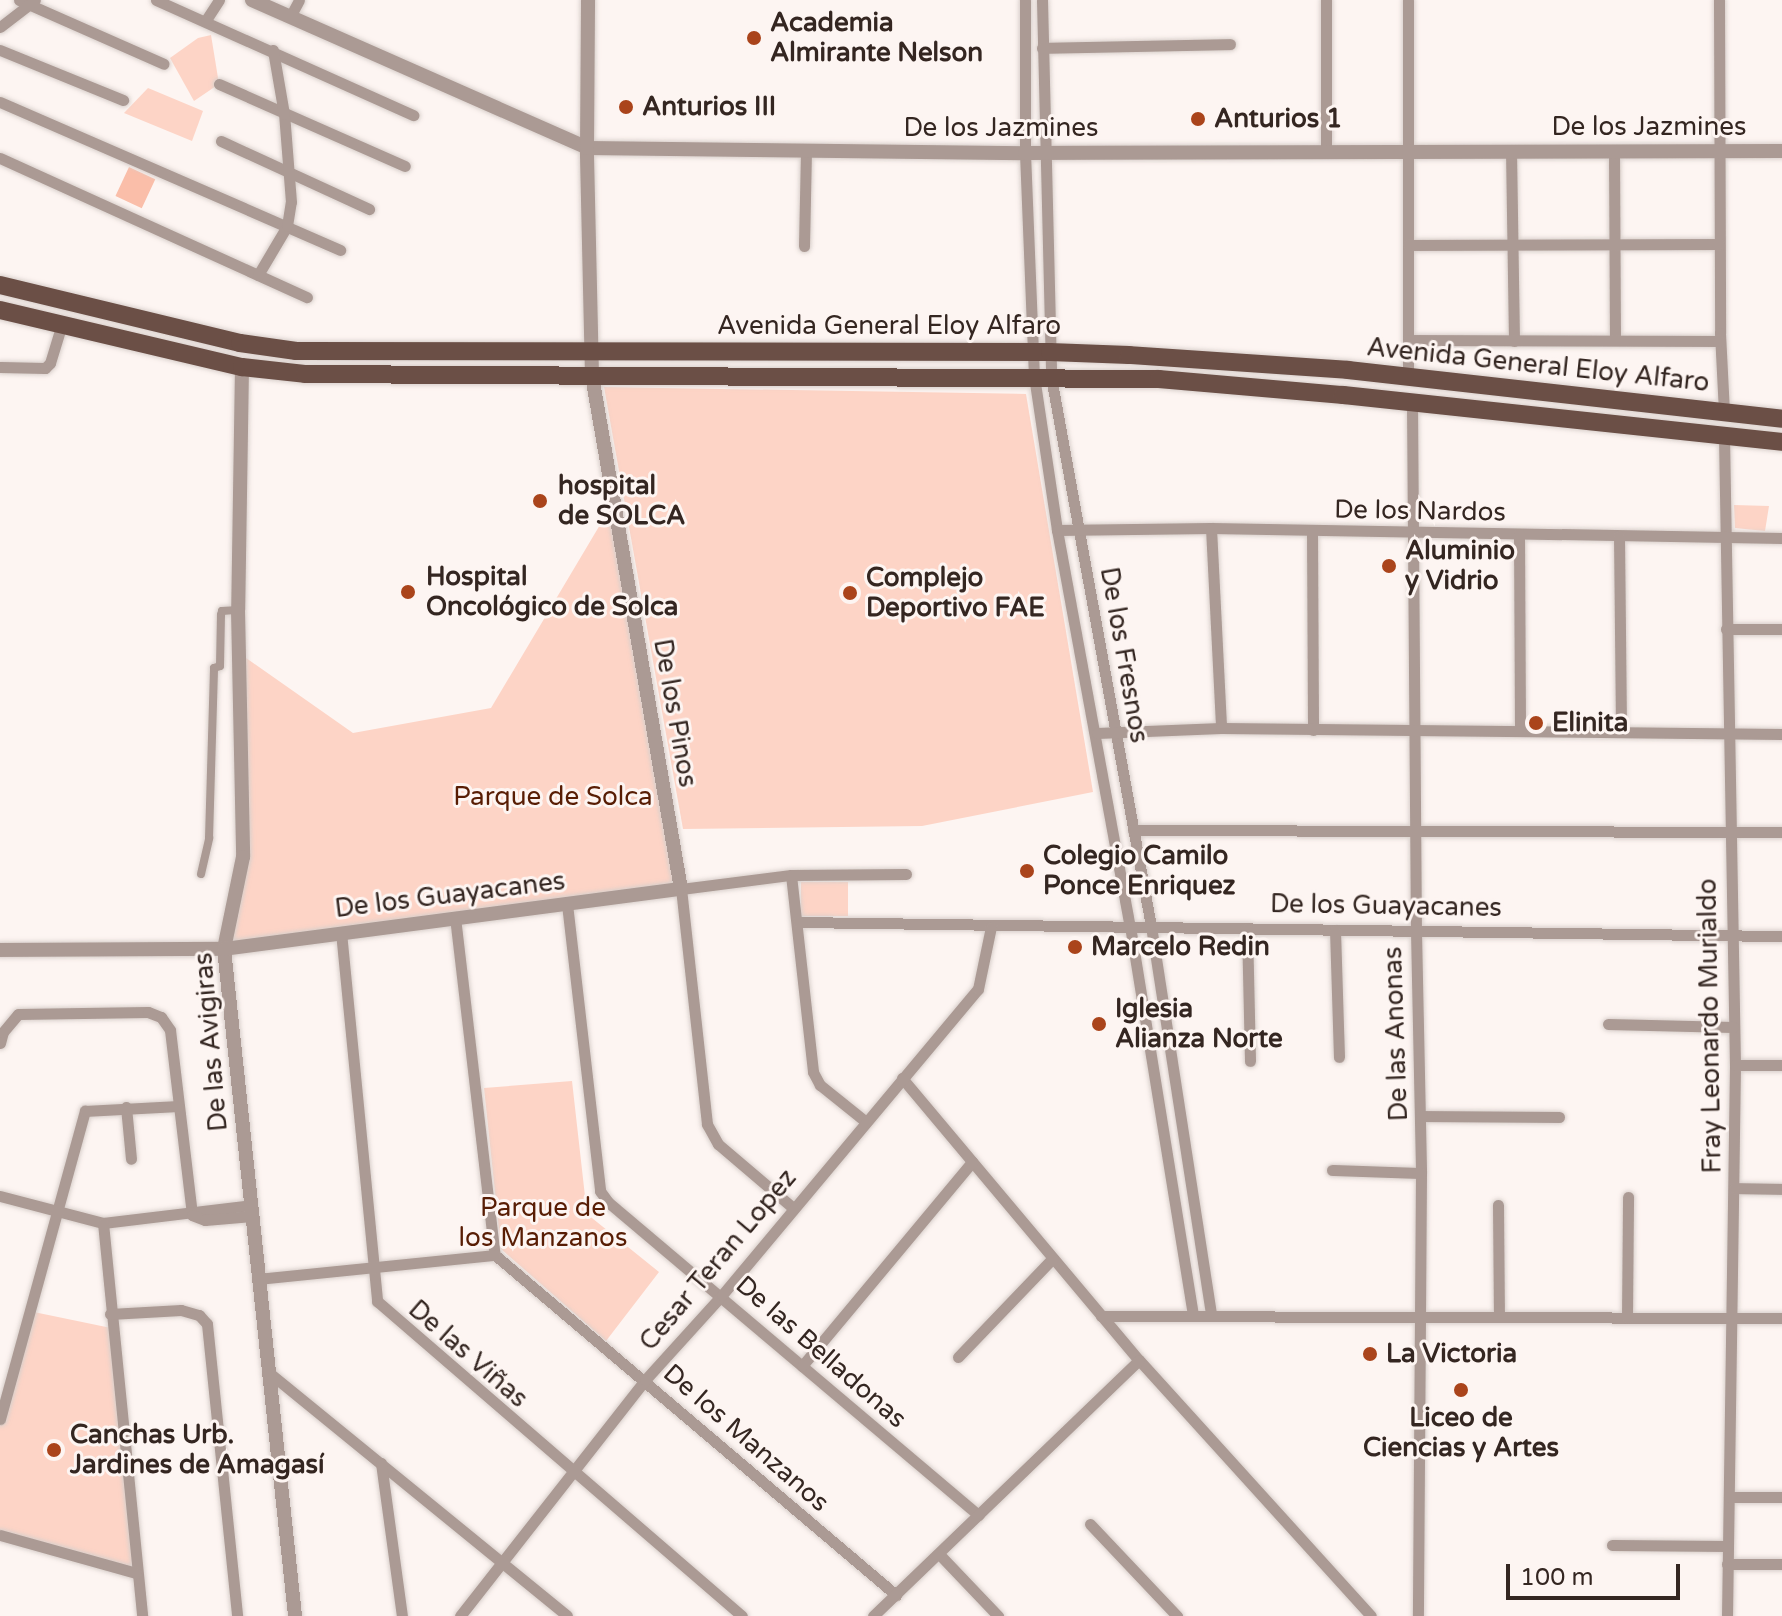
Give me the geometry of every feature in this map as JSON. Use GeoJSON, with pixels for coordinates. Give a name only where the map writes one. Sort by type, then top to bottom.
{"type":"FeatureCollection","features":[{"type":"Feature","properties":{"kind":"main road","name":"Avenida General Eloy Alfaro"},"geometry":{"type":"LineString","coordinates":[[0,285],[240,343],[296,351],[1041,352],[1408,377],[1782,419]]}},
{"type":"Feature","properties":{"kind":"main road","name":"Avenida General Eloy Alfaro"},"geometry":{"type":"LineString","coordinates":[[0,310],[61,327],[242,367],[305,374],[1159,379],[1782,442]]}},
{"type":"Feature","properties":{"kind":"street"},"geometry":{"type":"LineString","coordinates":[[156,0],[413,115]]}},
{"type":"Feature","properties":{"kind":"street"},"geometry":{"type":"LineString","coordinates":[[206,20],[219,0]]}},
{"type":"Feature","properties":{"kind":"street","name":"De los Jazmines"},"geometry":{"type":"LineString","coordinates":[[252,0],[587,148],[1025,153],[1782,151]]}},
{"type":"Feature","properties":{"kind":"street"},"geometry":{"type":"LineString","coordinates":[[290,17],[299,0]]}},
{"type":"Feature","properties":{"kind":"street","name":"De los Pinos"},"geometry":{"type":"LineString","coordinates":[[588,0],[587,148],[592,376],[681,889],[707,1124],[718,1144],[792,1207]]}},
{"type":"Feature","properties":{"kind":"street","name":"De los Fresnos"},"geometry":{"type":"LineString","coordinates":[[1025,0],[1025,153],[1057,530],[1097,733],[1193,1314]]}},
{"type":"Feature","properties":{"kind":"street","name":"De los Fresnos"},"geometry":{"type":"LineString","coordinates":[[1041,352],[1042,0]]}},
{"type":"Feature","properties":{"kind":"street"},"geometry":{"type":"LineString","coordinates":[[1326,0],[1326,150]]}},
{"type":"Feature","properties":{"kind":"street"},"geometry":{"type":"LineString","coordinates":[[1408,0],[1408,377]]}},
{"type":"Feature","properties":{"kind":"street"},"geometry":{"type":"LineString","coordinates":[[1719,0],[1720,341],[1724,412]]}},
{"type":"Feature","properties":{"kind":"street"},"geometry":{"type":"LineString","coordinates":[[0,27],[28,1],[164,64]]}},
{"type":"Feature","properties":{"kind":"street"},"geometry":{"type":"LineString","coordinates":[[1042,48],[1230,44]]}},
{"type":"Feature","properties":{"kind":"street"},"geometry":{"type":"LineString","coordinates":[[0,50],[123,100]]}},
{"type":"Feature","properties":{"kind":"street"},"geometry":{"type":"LineString","coordinates":[[258,275],[287,226],[290,172],[273,50]]}},
{"type":"Feature","properties":{"kind":"street"},"geometry":{"type":"LineString","coordinates":[[219,84],[405,166]]}},
{"type":"Feature","properties":{"kind":"street"},"geometry":{"type":"LineString","coordinates":[[0,102],[340,250]]}},
{"type":"Feature","properties":{"kind":"street"},"geometry":{"type":"LineString","coordinates":[[221,141],[369,209]]}},
{"type":"Feature","properties":{"kind":"street"},"geometry":{"type":"LineString","coordinates":[[1511,150],[1514,341]]}},
{"type":"Feature","properties":{"kind":"street"},"geometry":{"type":"LineString","coordinates":[[1614,150],[1615,340]]}},
{"type":"Feature","properties":{"kind":"street"},"geometry":{"type":"LineString","coordinates":[[804,246],[806,151]]}},
{"type":"Feature","properties":{"kind":"street"},"geometry":{"type":"LineString","coordinates":[[0,158],[307,297]]}},
{"type":"Feature","properties":{"kind":"street"},"geometry":{"type":"LineString","coordinates":[[1408,245],[1719,244]]}},
{"type":"Feature","properties":{"kind":"street"},"geometry":{"type":"LineString","coordinates":[[0,367],[45,368],[50,363],[61,327]]}},
{"type":"Feature","properties":{"kind":"street"},"geometry":{"type":"LineString","coordinates":[[1408,340],[1720,341]]}},
{"type":"Feature","properties":{"kind":"street","name":"De las Avigiras"},"geometry":{"type":"LineString","coordinates":[[242,367],[238,610],[243,857],[224,949],[295,1616]]}},
{"type":"Feature","properties":{"kind":"street","name":"De los Fresnos"},"geometry":{"type":"LineString","coordinates":[[1042,376],[1078,528],[1117,733],[1151,926],[1211,1314]]}},
{"type":"Feature","properties":{"kind":"street","name":"De las Anonas"},"geometry":{"type":"LineString","coordinates":[[1412,403],[1416,931],[1421,1116],[1418,1616]]}},
{"type":"Feature","properties":{"kind":"street","name":"Fray Leonardo Murialdo"},"geometry":{"type":"LineString","coordinates":[[1724,436],[1735,1065],[1727,1616]]}},
{"type":"Feature","properties":{"kind":"street"},"geometry":{"type":"LineString","coordinates":[[1211,528],[1221,728]]}},
{"type":"Feature","properties":{"kind":"street","name":"De los Nardos"},"geometry":{"type":"LineString","coordinates":[[1057,530],[1211,528],[1782,538]]}},
{"type":"Feature","properties":{"kind":"street"},"geometry":{"type":"LineString","coordinates":[[1312,531],[1313,730]]}},
{"type":"Feature","properties":{"kind":"street"},"geometry":{"type":"LineString","coordinates":[[1519,534],[1520,731]]}},
{"type":"Feature","properties":{"kind":"street"},"geometry":{"type":"LineString","coordinates":[[1619,536],[1621,732]]}},
{"type":"Feature","properties":{"kind":"street"},"geometry":{"type":"LineString","coordinates":[[201,874],[209,838],[214,670],[220,664],[221,615],[222,611],[238,610]]}},
{"type":"Feature","properties":{"kind":"street"},"geometry":{"type":"LineString","coordinates":[[1726,629],[1782,629]]}},
{"type":"Feature","properties":{"kind":"street"},"geometry":{"type":"LineString","coordinates":[[1097,733],[1221,728],[1782,734]]}},
{"type":"Feature","properties":{"kind":"street"},"geometry":{"type":"LineString","coordinates":[[1133,830],[1782,832]]}},
{"type":"Feature","properties":{"kind":"street","name":"De los Guayacanes"},"geometry":{"type":"LineString","coordinates":[[0,950],[224,949],[791,875],[906,874]]}},
{"type":"Feature","properties":{"kind":"street"},"geometry":{"type":"LineString","coordinates":[[791,875],[813,1072],[820,1085],[865,1121]]}},
{"type":"Feature","properties":{"kind":"street","name":"De las Belladonas"},"geometry":{"type":"LineString","coordinates":[[567,904],[600,1191],[608,1202],[722,1295],[979,1515]]}},
{"type":"Feature","properties":{"kind":"street"},"geometry":{"type":"LineString","coordinates":[[258,1279],[495,1255],[455,917]]}},
{"type":"Feature","properties":{"kind":"street","name":"De los Guayacanes"},"geometry":{"type":"LineString","coordinates":[[798,922],[1782,936]]}},
{"type":"Feature","properties":{"kind":"street","name":"Cesar Teran Lopez"},"geometry":{"type":"LineString","coordinates":[[460,1616],[570,1471],[645,1380],[722,1295],[792,1207],[978,989],[991,927]]}},
{"type":"Feature","properties":{"kind":"street"},"geometry":{"type":"LineString","coordinates":[[1247,928],[1250,1061]]}},
{"type":"Feature","properties":{"kind":"street"},"geometry":{"type":"LineString","coordinates":[[1335,930],[1339,1057]]}},
{"type":"Feature","properties":{"kind":"street","name":"De las Viñas"},"geometry":{"type":"LineString","coordinates":[[341,932],[373,1268],[381,1309],[742,1616]]}},
{"type":"Feature","properties":{"kind":"street"},"geometry":{"type":"LineString","coordinates":[[1144,1010],[1164,1007]]}},
{"type":"Feature","properties":{"kind":"street"},"geometry":{"type":"LineString","coordinates":[[0,1043],[3,1032],[18,1014],[148,1012],[161,1017],[170,1030],[192,1215]]}},
{"type":"Feature","properties":{"kind":"street"},"geometry":{"type":"LineString","coordinates":[[1608,1024],[1733,1027]]}},
{"type":"Feature","properties":{"kind":"street"},"geometry":{"type":"LineString","coordinates":[[1735,1065],[1782,1065]]}},
{"type":"Feature","properties":{"kind":"street"},"geometry":{"type":"LineString","coordinates":[[902,1078],[1139,1360],[1371,1616]]}},
{"type":"Feature","properties":{"kind":"street"},"geometry":{"type":"LineString","coordinates":[[0,1419],[85,1111],[178,1106]]}},
{"type":"Feature","properties":{"kind":"street"},"geometry":{"type":"LineString","coordinates":[[126,1107],[131,1159]]}},
{"type":"Feature","properties":{"kind":"street"},"geometry":{"type":"LineString","coordinates":[[1421,1116],[1559,1117]]}},
{"type":"Feature","properties":{"kind":"street"},"geometry":{"type":"LineString","coordinates":[[1164,1132],[1182,1128]]}},
{"type":"Feature","properties":{"kind":"street"},"geometry":{"type":"LineString","coordinates":[[802,1366],[972,1162]]}},
{"type":"Feature","properties":{"kind":"street"},"geometry":{"type":"LineString","coordinates":[[1332,1170],[1421,1173]]}},
{"type":"Feature","properties":{"kind":"street"},"geometry":{"type":"LineString","coordinates":[[1734,1188],[1782,1189]]}},
{"type":"Feature","properties":{"kind":"street"},"geometry":{"type":"LineString","coordinates":[[0,1196],[103,1223],[192,1215],[203,1210],[251,1211]]}},
{"type":"Feature","properties":{"kind":"street"},"geometry":{"type":"LineString","coordinates":[[1627,1318],[1628,1197]]}},
{"type":"Feature","properties":{"kind":"street"},"geometry":{"type":"LineString","coordinates":[[1498,1205],[1499,1317]]}},
{"type":"Feature","properties":{"kind":"street"},"geometry":{"type":"LineString","coordinates":[[103,1223],[142,1616]]}},
{"type":"Feature","properties":{"kind":"street","name":"De los Manzanos"},"geometry":{"type":"LineString","coordinates":[[495,1255],[896,1595]]}},
{"type":"Feature","properties":{"kind":"street"},"geometry":{"type":"LineString","coordinates":[[958,1357],[1053,1258]]}},
{"type":"Feature","properties":{"kind":"street"},"geometry":{"type":"LineString","coordinates":[[110,1314],[181,1310],[199,1315],[207,1324],[237,1616]]}},
{"type":"Feature","properties":{"kind":"street"},"geometry":{"type":"LineString","coordinates":[[1101,1316],[1782,1318]]}},
{"type":"Feature","properties":{"kind":"street"},"geometry":{"type":"LineString","coordinates":[[873,1616],[1139,1360]]}},
{"type":"Feature","properties":{"kind":"street"},"geometry":{"type":"LineString","coordinates":[[267,1371],[567,1616]]}},
{"type":"Feature","properties":{"kind":"street"},"geometry":{"type":"LineString","coordinates":[[381,1463],[402,1616]]}},
{"type":"Feature","properties":{"kind":"street"},"geometry":{"type":"LineString","coordinates":[[1729,1497],[1782,1497]]}},
{"type":"Feature","properties":{"kind":"street"},"geometry":{"type":"LineString","coordinates":[[1090,1524],[1177,1616]]}},
{"type":"Feature","properties":{"kind":"street"},"geometry":{"type":"LineString","coordinates":[[0,1535],[136,1573]]}},
{"type":"Feature","properties":{"kind":"street"},"geometry":{"type":"LineString","coordinates":[[1612,1545],[1728,1546]]}},
{"type":"Feature","properties":{"kind":"street"},"geometry":{"type":"LineString","coordinates":[[939,1554],[998,1616]]}},
{"type":"Feature","properties":{"kind":"street"},"geometry":{"type":"LineString","coordinates":[[1727,1564],[1782,1564]]}},
{"type":"Feature","properties":{"kind":"green space"},"geometry":{"type":"Polygon","coordinates":[[[211,35],[219,84],[194,101],[170,58],[198,38],[211,35]]]}},
{"type":"Feature","properties":{"kind":"green space"},"geometry":{"type":"Polygon","coordinates":[[[148,88],[203,111],[192,141],[124,113],[148,88]]]}},
{"type":"Feature","properties":{"kind":"green space","name":"Complejo Deportivo FAE"},"geometry":{"type":"Polygon","coordinates":[[[604,387],[1026,394],[1093,792],[922,826],[683,829],[604,387]]]}},
{"type":"Feature","properties":{"kind":"green space","name":"Parque de Solca"},"geometry":{"type":"Polygon","coordinates":[[[613,503],[681,889],[224,949],[243,857],[239,653],[353,733],[491,708],[613,503]]]}},
{"type":"Feature","properties":{"kind":"green space"},"geometry":{"type":"Polygon","coordinates":[[[1734,505],[1769,506],[1765,531],[1735,528],[1734,505]]]}},
{"type":"Feature","properties":{"kind":"green space"},"geometry":{"type":"Polygon","coordinates":[[[801,882],[848,882],[848,916],[801,916],[801,882]]]}},
{"type":"Feature","properties":{"kind":"green space","name":"Parque de los Manzanos"},"geometry":{"type":"Polygon","coordinates":[[[572,1081],[587,1214],[659,1272],[606,1341],[501,1249],[484,1088],[572,1081]]]}},
{"type":"Feature","properties":{"kind":"green space"},"geometry":{"type":"Polygon","coordinates":[[[29,1311],[111,1328],[136,1573],[0,1535],[0,1419],[29,1311]]]}},
{"type":"Feature","properties":{"kind":"shaded area"},"geometry":{"type":"Polygon","coordinates":[[[129,167],[155,179],[142,208],[115,196],[129,167]]]}},
{"type":"Feature","properties":{"kind":"place","name":"Academia Almirante Nelson"},"geometry":{"type":"Point","coordinates":[754,38]}},
{"type":"Feature","properties":{"kind":"place","name":"Anturios III"},"geometry":{"type":"Point","coordinates":[626,107]}},
{"type":"Feature","properties":{"kind":"place","name":"Anturios 1"},"geometry":{"type":"Point","coordinates":[1198,119]}},
{"type":"Feature","properties":{"kind":"place","name":"hospital de SOLCA"},"geometry":{"type":"Point","coordinates":[540,501]}},
{"type":"Feature","properties":{"kind":"place","name":"Aluminio y Vidrio"},"geometry":{"type":"Point","coordinates":[1389,566]}},
{"type":"Feature","properties":{"kind":"place","name":"Hospital Oncológico de Solca"},"geometry":{"type":"Point","coordinates":[408,592]}},
{"type":"Feature","properties":{"kind":"place","name":"Complejo Deportivo FAE"},"geometry":{"type":"Point","coordinates":[850,593]}},
{"type":"Feature","properties":{"kind":"place","name":"Elinita"},"geometry":{"type":"Point","coordinates":[1536,723]}},
{"type":"Feature","properties":{"kind":"place","name":"Colegio Camilo Ponce Enriquez"},"geometry":{"type":"Point","coordinates":[1027,871]}},
{"type":"Feature","properties":{"kind":"place","name":"Marcelo Redin"},"geometry":{"type":"Point","coordinates":[1075,947]}},
{"type":"Feature","properties":{"kind":"place","name":"Iglesia Alianza Norte"},"geometry":{"type":"Point","coordinates":[1099,1024]}},
{"type":"Feature","properties":{"kind":"place","name":"La Victoria"},"geometry":{"type":"Point","coordinates":[1370,1354]}},
{"type":"Feature","properties":{"kind":"place","name":"Liceo de Ciencias y Artes"},"geometry":{"type":"Point","coordinates":[1461,1390]}},
{"type":"Feature","properties":{"kind":"place","name":"Canchas Urb. Jardines de Amagasí"},"geometry":{"type":"Point","coordinates":[54,1450]}}]}
